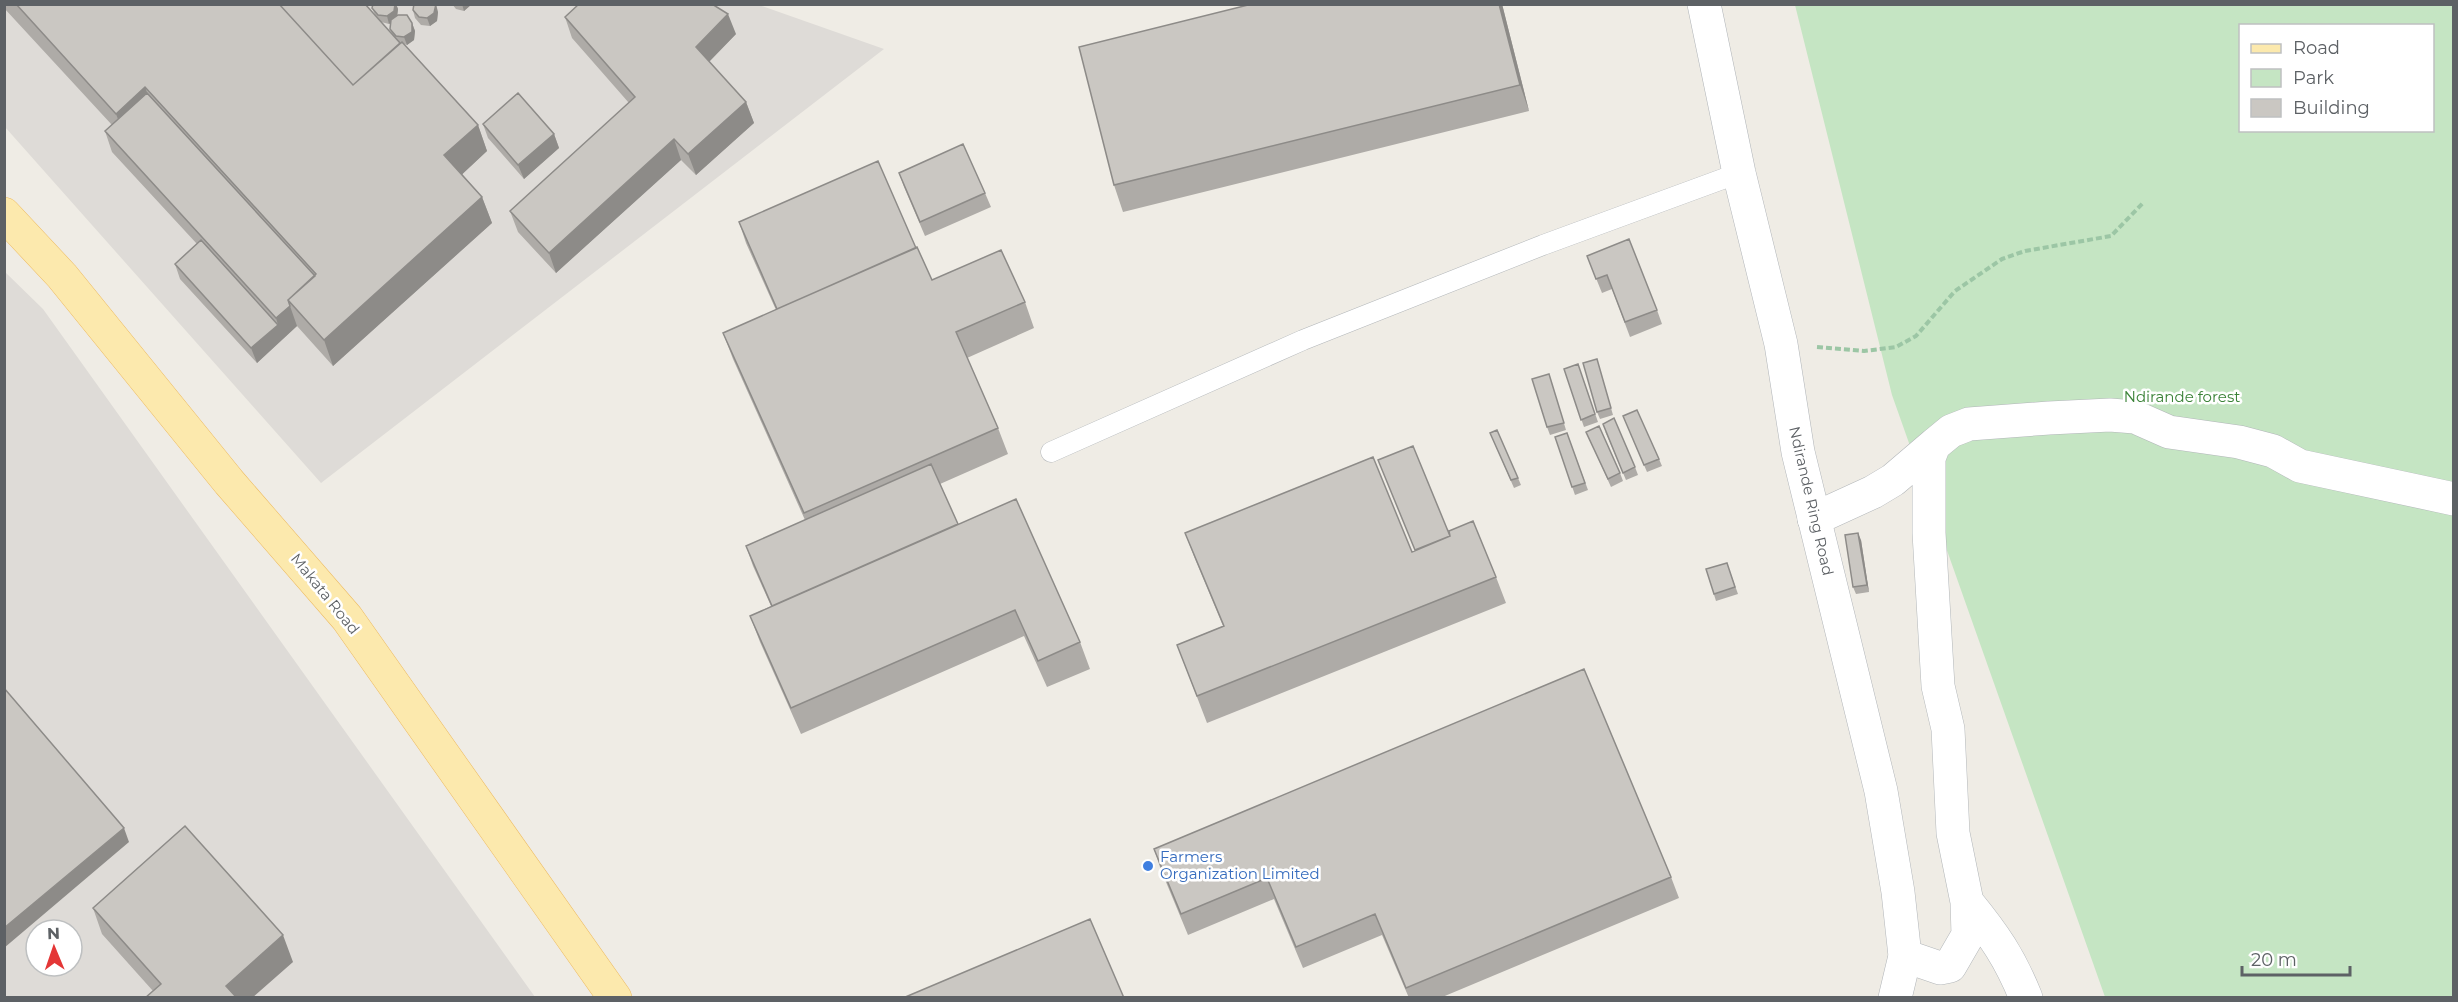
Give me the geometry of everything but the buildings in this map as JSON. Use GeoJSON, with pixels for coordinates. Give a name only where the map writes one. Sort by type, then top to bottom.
{"type":"FeatureCollection","features":[{"type":"Feature","properties":{"kind":"main road","name":"Makata Road"},"geometry":{"type":"LineString","coordinates":[[4,214],[62,276],[230,482],[347,618],[615,998]]}},
{"type":"Feature","properties":{"kind":"street","name":"Ndirande Ring Road"},"geometry":{"type":"LineString","coordinates":[[1704,4],[1738,173],[1780,344],[1798,452],[1881,791],[1898,892],[1905,956],[1895,998]]}},
{"type":"Feature","properties":{"kind":"street"},"geometry":{"type":"LineString","coordinates":[[1814,519],[1873,492],[1893,480],[1951,431],[1969,424],[2110,415],[2135,417],[2169,432],[2239,442],[2273,451],[2300,466],[2454,499]]}},
{"type":"Feature","properties":{"kind":"street"},"geometry":{"type":"LineString","coordinates":[[1905,956],[1940,968],[1950,966],[1968,935],[1967,902],[1953,833],[1948,729],[1938,686],[1929,532],[1929,458],[1934,445]]}},
{"type":"Feature","properties":{"kind":"street"},"geometry":{"type":"LineString","coordinates":[[1967,902],[1996,938],[2013,967],[2025,998]]}},
{"type":"Feature","properties":{"kind":"lane"},"geometry":{"type":"LineString","coordinates":[[1051,452],[1303,340],[1543,245],[1738,173]]}},
{"type":"Feature","properties":{"kind":"path"},"geometry":{"type":"LineString","coordinates":[[1780,344],[1864,351],[1896,346],[1916,336],[1955,291],[2002,260],[2025,251],[2111,237],[2144,202]]}},
{"type":"Feature","properties":{"kind":"shaded area"},"geometry":{"type":"Polygon","coordinates":[[[756,4],[884,49],[321,483],[5,127],[4,5],[756,4]]]}},
{"type":"Feature","properties":{"kind":"shaded area"},"geometry":{"type":"Polygon","coordinates":[[[4,271],[43,309],[535,997],[5,997],[4,271]]]}},
{"type":"Feature","properties":{"kind":"green space","name":"Ndirande forest"},"geometry":{"type":"Polygon","coordinates":[[[1795,5],[2453,5],[2453,997],[2105,997],[1892,395],[1795,5]]]}},
{"type":"Feature","properties":{"kind":"place","name":"Farmers Organization Limited"},"geometry":{"type":"Point","coordinates":[1148,866]}}]}
